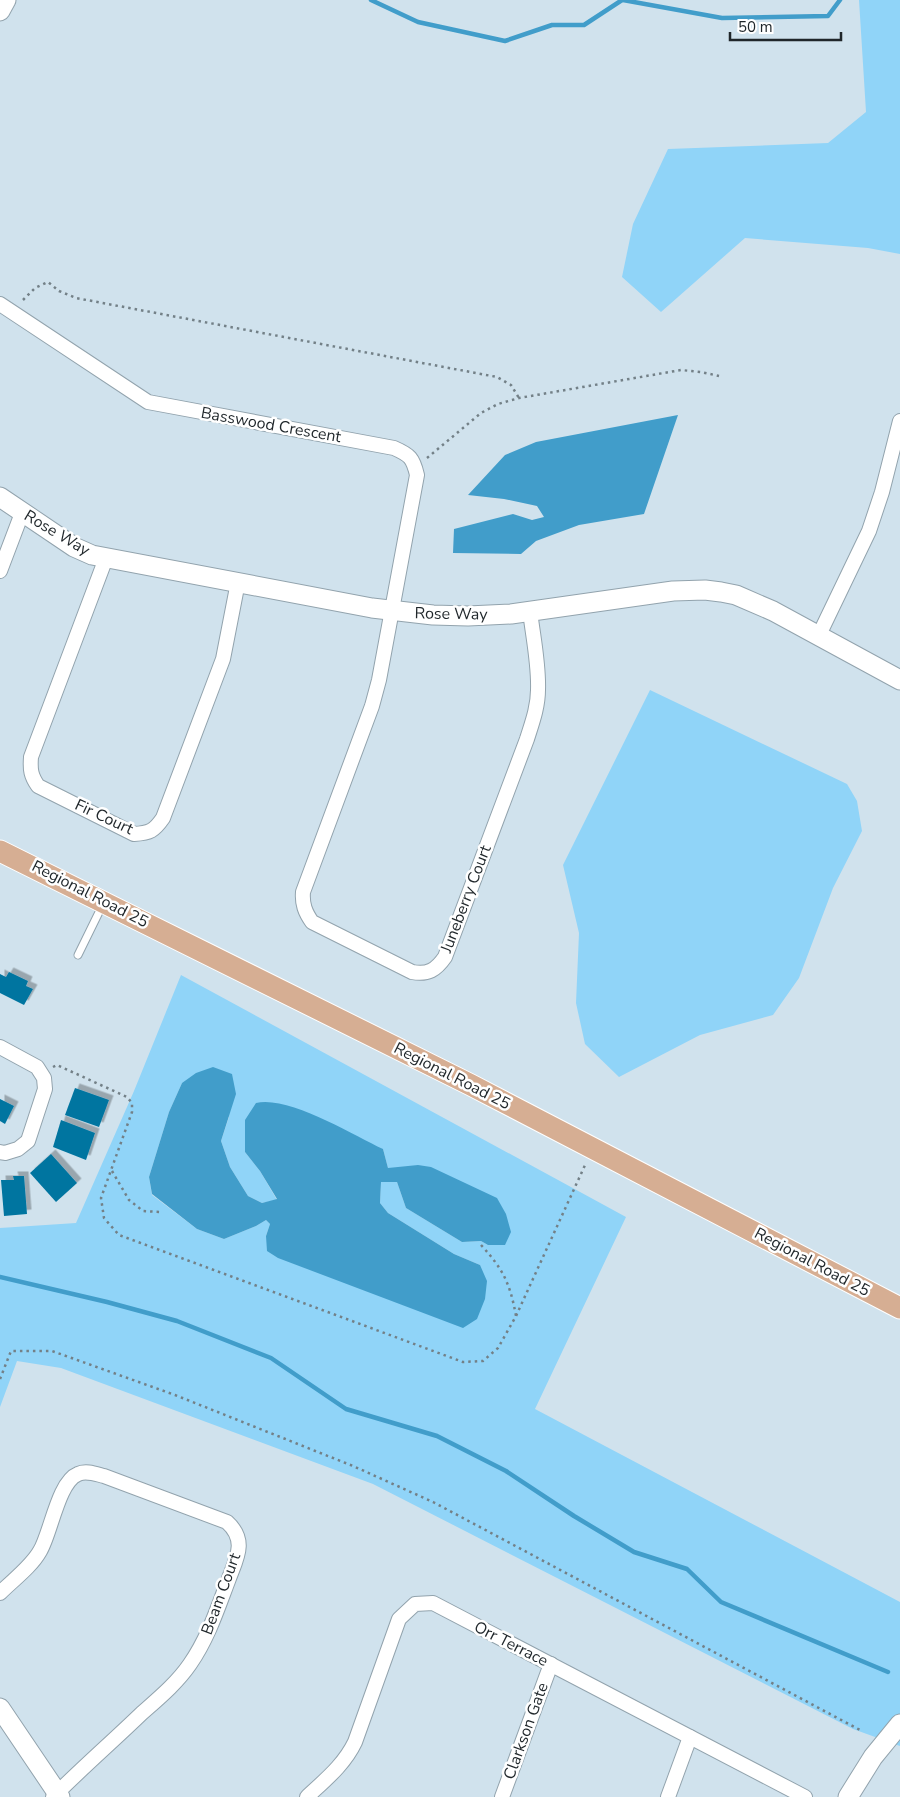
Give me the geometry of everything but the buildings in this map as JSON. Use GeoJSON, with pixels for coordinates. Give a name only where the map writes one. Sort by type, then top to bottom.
{"type":"FeatureCollection","features":[{"type":"Feature","properties":{"kind":"main road","name":"Regional Road 25"},"geometry":{"type":"LineString","coordinates":[[0,850],[471,1085],[900,1308]]}},
{"type":"Feature","properties":{"kind":"street"},"geometry":{"type":"LineString","coordinates":[[0,11],[6,0]]}},
{"type":"Feature","properties":{"kind":"street","name":"Basswood Crescent"},"geometry":{"type":"LineString","coordinates":[[0,304],[148,402],[394,448],[406,453],[415,465]]}},
{"type":"Feature","properties":{"kind":"street"},"geometry":{"type":"LineString","coordinates":[[819,635],[869,531],[882,492],[900,421]]}},
{"type":"Feature","properties":{"kind":"street"},"geometry":{"type":"LineString","coordinates":[[392,611],[417,475],[415,465]]}},
{"type":"Feature","properties":{"kind":"street","name":"Rose Way"},"geometry":{"type":"LineString","coordinates":[[0,497],[74,547],[92,555],[392,611],[468,616],[530,611],[673,591],[705,590],[736,595],[819,635],[900,680]]}},
{"type":"Feature","properties":{"kind":"street"},"geometry":{"type":"LineString","coordinates":[[0,571],[22,513]]}},
{"type":"Feature","properties":{"kind":"street","name":"Fir Court"},"geometry":{"type":"LineString","coordinates":[[106,558],[34,748],[30,768],[32,777],[38,786],[134,834],[147,833],[156,828],[163,818],[223,659],[238,582]]}},
{"type":"Feature","properties":{"kind":"street","name":"Juneberry Court"},"geometry":{"type":"LineString","coordinates":[[392,611],[372,706],[303,892],[302,900],[306,914],[312,922],[412,972],[420,974],[430,972],[438,967],[445,957],[535,713],[538,675],[530,611]]}},
{"type":"Feature","properties":{"kind":"street"},"geometry":{"type":"LineString","coordinates":[[0,1047],[37,1067],[44,1078],[45,1089],[28,1140],[18,1149],[5,1153],[0,1152]]}},
{"type":"Feature","properties":{"kind":"street","name":"Beam Court"},"geometry":{"type":"LineString","coordinates":[[0,1592],[39,1553],[64,1488],[69,1480],[78,1473],[91,1472],[104,1476],[227,1522],[235,1529],[239,1538],[239,1549],[211,1626],[204,1642],[190,1664],[165,1692],[57,1796]]}},
{"type":"Feature","properties":{"kind":"street","name":"Orr Terrace"},"geometry":{"type":"LineString","coordinates":[[307,1797],[340,1765],[355,1742],[399,1619],[415,1604],[433,1604],[805,1797]]}},
{"type":"Feature","properties":{"kind":"street","name":"Clarkson Gate"},"geometry":{"type":"LineString","coordinates":[[502,1797],[551,1664]]}},
{"type":"Feature","properties":{"kind":"street"},"geometry":{"type":"LineString","coordinates":[[0,1708],[57,1796]]}},
{"type":"Feature","properties":{"kind":"street"},"geometry":{"type":"LineString","coordinates":[[848,1797],[873,1757],[900,1724]]}},
{"type":"Feature","properties":{"kind":"street"},"geometry":{"type":"LineString","coordinates":[[668,1797],[690,1737]]}},
{"type":"Feature","properties":{"kind":"lane"},"geometry":{"type":"LineString","coordinates":[[78,955],[104,902]]}},
{"type":"Feature","properties":{"kind":"path"},"geometry":{"type":"LineString","coordinates":[[23,300],[35,288],[48,282],[59,291],[76,298],[496,377],[511,385],[519,398]]}},
{"type":"Feature","properties":{"kind":"path"},"geometry":{"type":"LineString","coordinates":[[415,465],[430,457],[481,413],[498,404],[519,398],[681,370],[720,376]]}},
{"type":"Feature","properties":{"kind":"path"},"geometry":{"type":"LineString","coordinates":[[69,1070],[127,1097],[132,1103],[132,1112],[101,1198],[104,1218],[119,1235],[463,1362],[483,1361],[498,1348],[516,1316],[593,1148]]}},
{"type":"Feature","properties":{"kind":"path"},"geometry":{"type":"LineString","coordinates":[[112,1171],[129,1200],[144,1211],[161,1212]]}},
{"type":"Feature","properties":{"kind":"path"},"geometry":{"type":"LineString","coordinates":[[481,1245],[499,1265],[512,1295],[516,1316]]}},
{"type":"Feature","properties":{"kind":"path"},"geometry":{"type":"LineString","coordinates":[[0,1380],[11,1351],[52,1351],[175,1395],[344,1462],[433,1502],[860,1730]]}},
{"type":"Feature","properties":{"kind":"shaded area"},"geometry":{"type":"Polygon","coordinates":[[[859,0],[900,0],[900,254],[868,248],[745,238],[661,312],[622,277],[633,224],[668,149],[828,143],[866,112],[859,0]]]}},
{"type":"Feature","properties":{"kind":"shaded area"},"geometry":{"type":"Polygon","coordinates":[[[678,415],[644,514],[579,525],[536,541],[521,554],[453,553],[454,529],[513,514],[532,520],[544,517],[537,506],[504,499],[468,495],[505,455],[536,442],[678,415]]]}},
{"type":"Feature","properties":{"kind":"shaded area"},"geometry":{"type":"Polygon","coordinates":[[[650,690],[847,784],[857,801],[862,831],[833,888],[799,978],[773,1015],[700,1035],[619,1077],[585,1044],[576,1003],[579,933],[563,865],[650,690]]]}},
{"type":"Feature","properties":{"kind":"shaded area"},"geometry":{"type":"Polygon","coordinates":[[[181,975],[626,1217],[535,1409],[900,1602],[900,1746],[853,1729],[373,1484],[61,1368],[17,1361],[0,1407],[0,1228],[76,1223],[134,1091],[181,975]],[[182,1083],[169,1112],[149,1177],[152,1195],[197,1229],[224,1239],[266,1220],[270,1224],[266,1236],[480,1265],[454,1254],[388,1213],[380,1203],[381,1182],[397,1182],[406,1208],[462,1242],[481,1241],[488,1245],[399,1168],[388,1168],[383,1149],[245,1152],[260,1171],[277,1200],[262,1203],[248,1196],[230,1167],[221,1141],[229,1117],[182,1083]]]}},
{"type":"Feature","properties":{"kind":"shaded area"},"geometry":{"type":"Polygon","coordinates":[[[213,1067],[232,1074],[236,1094],[221,1141],[230,1167],[248,1196],[262,1203],[277,1199],[260,1171],[245,1152],[245,1120],[256,1103],[269,1102],[302,1110],[383,1149],[388,1168],[418,1165],[431,1167],[497,1198],[506,1214],[511,1232],[505,1245],[488,1245],[481,1241],[462,1242],[406,1208],[397,1182],[381,1182],[380,1203],[388,1213],[454,1254],[480,1265],[487,1281],[485,1299],[477,1319],[463,1328],[278,1258],[267,1251],[266,1236],[270,1224],[266,1220],[224,1239],[197,1229],[152,1194],[149,1177],[169,1112],[182,1083],[196,1073],[213,1067]]]}},
{"type":"Feature","properties":{"kind":"waterway"},"geometry":{"type":"LineString","coordinates":[[371,0],[418,22],[505,41],[552,25],[584,25],[622,0]]}},
{"type":"Feature","properties":{"kind":"waterway"},"geometry":{"type":"LineString","coordinates":[[623,0],[722,18],[828,16],[840,0]]}},
{"type":"Feature","properties":{"kind":"waterway"},"geometry":{"type":"LineString","coordinates":[[0,1277],[107,1302],[177,1321],[271,1358],[346,1409],[437,1436],[506,1471],[574,1516],[634,1552],[687,1569],[721,1602],[888,1672]]}}]}
